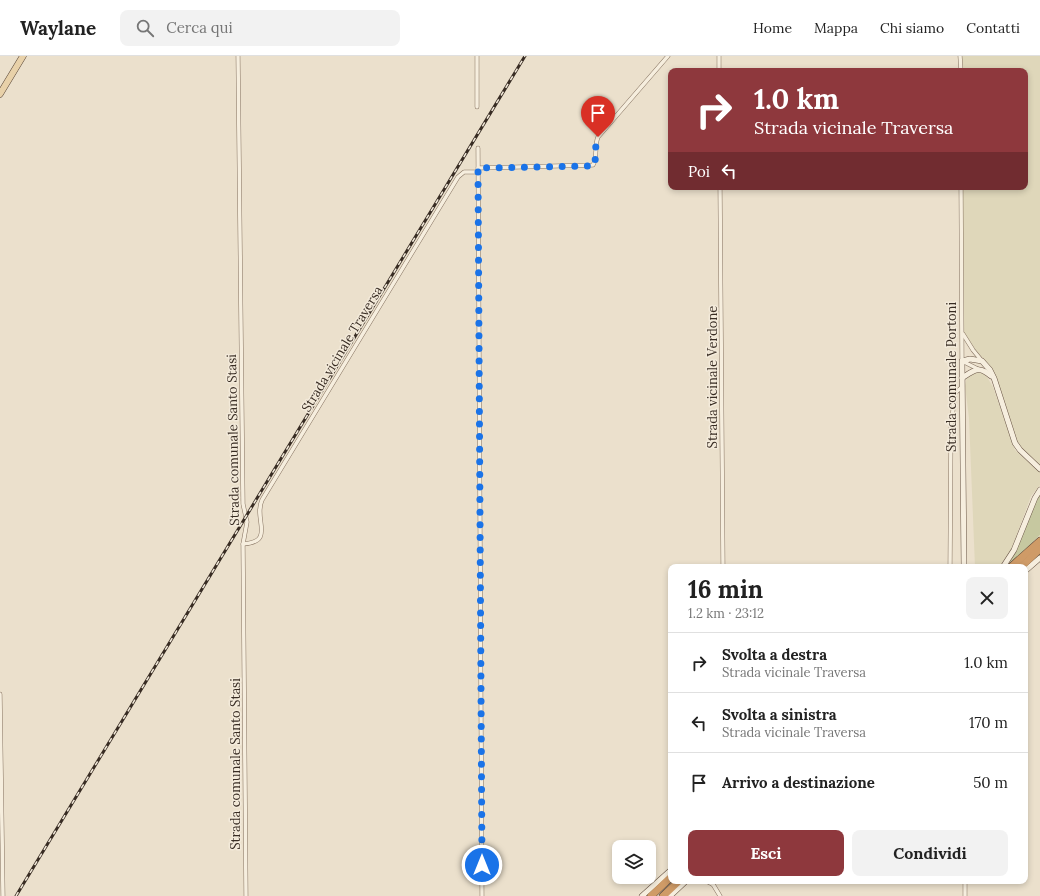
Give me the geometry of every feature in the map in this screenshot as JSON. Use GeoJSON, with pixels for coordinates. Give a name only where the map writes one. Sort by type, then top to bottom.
{"type":"FeatureCollection","features":[{"type":"Feature","properties":{"kind":"highway"},"geometry":{"type":"LineString","coordinates":[[1023,564],[1039,545],[1040,538]]}},
{"type":"Feature","properties":{"kind":"highway"},"geometry":{"type":"LineString","coordinates":[[1015,564],[1039,545]]}},
{"type":"Feature","properties":{"kind":"highway"},"geometry":{"type":"LineString","coordinates":[[651,896],[668,880]]}},
{"type":"Feature","properties":{"kind":"highway"},"geometry":{"type":"LineString","coordinates":[[663,896],[676,884]]}},
{"type":"Feature","properties":{"kind":"main road"},"geometry":{"type":"LineString","coordinates":[[0,94],[23,56]]}},
{"type":"Feature","properties":{"kind":"street","name":"Strada comunale Santo Stasi"},"geometry":{"type":"LineString","coordinates":[[238,56],[243,504],[247,522],[243,544],[246,896]]}},
{"type":"Feature","properties":{"kind":"street"},"geometry":{"type":"LineString","coordinates":[[477,56],[477,107]]}},
{"type":"Feature","properties":{"kind":"street","name":"Strada vicinale Traversa"},"geometry":{"type":"LineString","coordinates":[[243,544],[253,543],[260,538],[261,528],[259,508],[262,500],[458,177],[464,172],[478,170],[593,165],[595,161],[596,142],[598,137],[668,56]]}},
{"type":"Feature","properties":{"kind":"street"},"geometry":{"type":"LineString","coordinates":[[719,56],[719,68]]}},
{"type":"Feature","properties":{"kind":"street"},"geometry":{"type":"LineString","coordinates":[[960,56],[960,68]]}},
{"type":"Feature","properties":{"kind":"street"},"geometry":{"type":"LineString","coordinates":[[478,148],[482,896]]}},
{"type":"Feature","properties":{"kind":"street","name":"Strada vicinale Verdone"},"geometry":{"type":"LineString","coordinates":[[720,190],[723,564]]}},
{"type":"Feature","properties":{"kind":"street","name":"Strada comunale Portoni"},"geometry":{"type":"LineString","coordinates":[[961,190],[964,564]]}},
{"type":"Feature","properties":{"kind":"street"},"geometry":{"type":"LineString","coordinates":[[962,333],[973,350],[990,370],[994,378],[1015,443],[1020,450],[1039,467]]}},
{"type":"Feature","properties":{"kind":"street"},"geometry":{"type":"LineString","coordinates":[[962,361],[970,359],[982,361]]}},
{"type":"Feature","properties":{"kind":"street"},"geometry":{"type":"LineString","coordinates":[[962,361],[978,369],[984,370],[994,378]]}},
{"type":"Feature","properties":{"kind":"street"},"geometry":{"type":"LineString","coordinates":[[962,378],[978,369]]}},
{"type":"Feature","properties":{"kind":"street"},"geometry":{"type":"LineString","coordinates":[[950,564],[951,426],[955,393],[962,387]]}},
{"type":"Feature","properties":{"kind":"street"},"geometry":{"type":"LineString","coordinates":[[1005,564],[1014,550],[1035,498],[1040,490]]}},
{"type":"Feature","properties":{"kind":"street"},"geometry":{"type":"LineString","coordinates":[[1028,568],[1040,558]]}},
{"type":"Feature","properties":{"kind":"street"},"geometry":{"type":"LineString","coordinates":[[0,694],[3,896]]}},
{"type":"Feature","properties":{"kind":"street"},"geometry":{"type":"LineString","coordinates":[[642,896],[668,873]]}},
{"type":"Feature","properties":{"kind":"street"},"geometry":{"type":"LineString","coordinates":[[670,896],[683,884]]}},
{"type":"Feature","properties":{"kind":"street"},"geometry":{"type":"LineString","coordinates":[[712,884],[720,896]]}},
{"type":"Feature","properties":{"kind":"street"},"geometry":{"type":"LineString","coordinates":[[965,884],[966,896]]}},
{"type":"Feature","properties":{"kind":"shaded area"},"geometry":{"type":"Polygon","coordinates":[[[960,56],[1040,56],[1040,467],[1020,450],[994,378],[962,333],[961,190],[1028,190],[1028,68],[961,68],[960,56]]]}},
{"type":"Feature","properties":{"kind":"shaded area"},"geometry":{"type":"Polygon","coordinates":[[[979,371],[984,372],[993,387],[1015,450],[1040,472],[1040,485],[1031,496],[1012,548],[1001,564],[975,564],[969,418],[965,386],[967,377],[970,374],[979,371]]]}},
{"type":"Feature","properties":{"kind":"green space"},"geometry":{"type":"Polygon","coordinates":[[[1040,494],[1040,535],[1009,564],[1016,550],[1036,499],[1040,494]]]}},
{"type":"Feature","properties":{"kind":"railway"},"geometry":{"type":"LineString","coordinates":[[16,896],[525,56]]}},
{"type":"Feature","properties":{"kind":"route"},"geometry":{"type":"LineString","coordinates":[[482,865],[478,168],[591,166],[595,164],[596,142],[598,137]]}}]}
